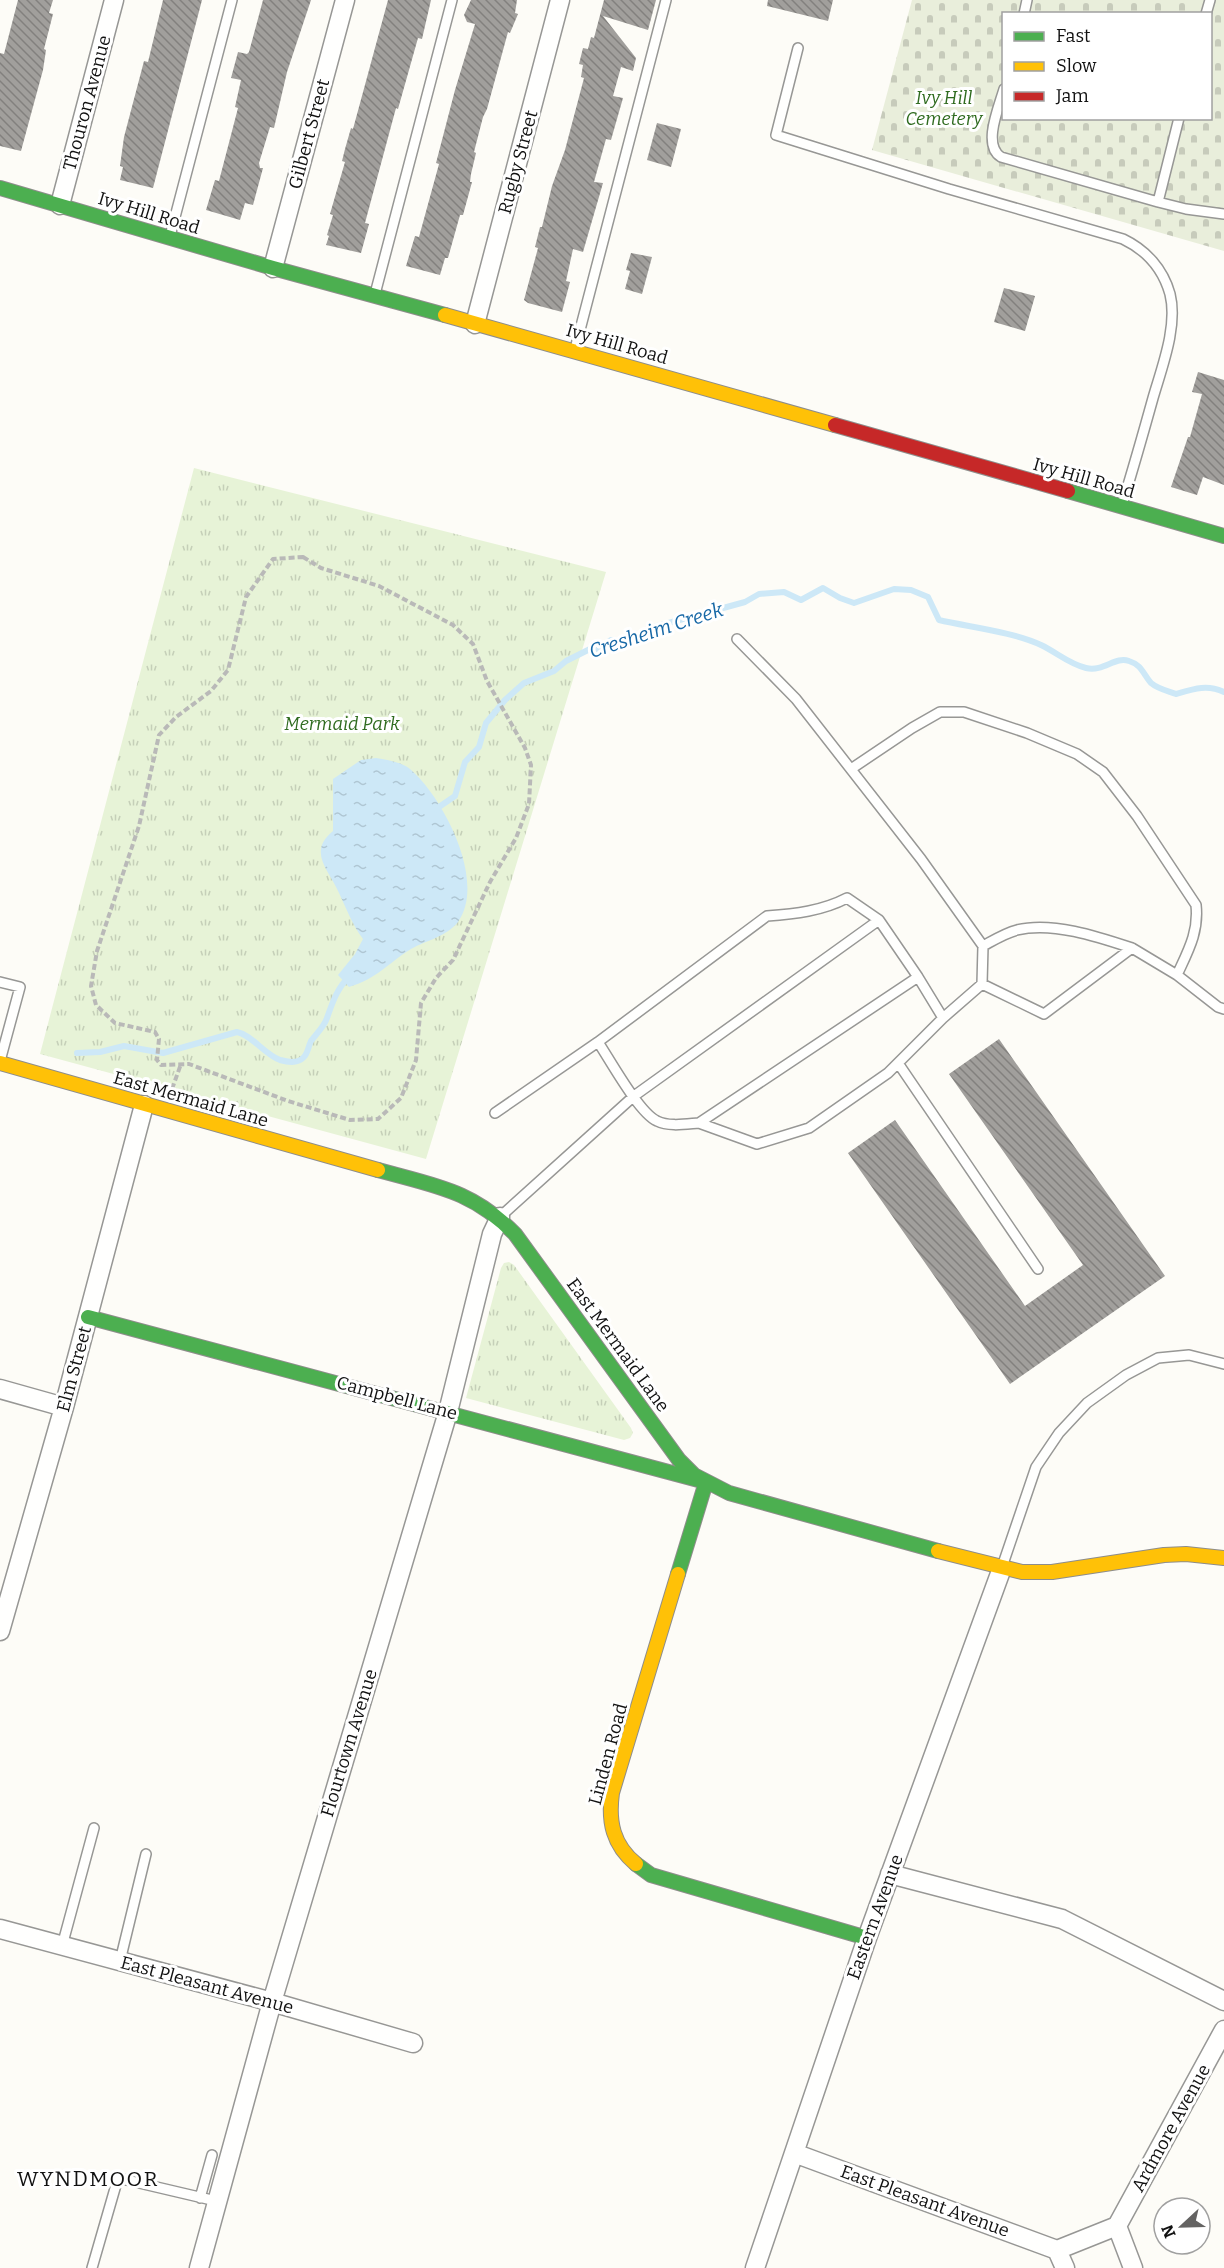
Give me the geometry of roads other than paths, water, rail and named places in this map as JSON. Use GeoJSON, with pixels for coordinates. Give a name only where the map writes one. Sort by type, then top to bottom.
{"type":"FeatureCollection","features":[{"type":"Feature","properties":{"kind":"street","name":"Thouron Avenue"},"geometry":{"type":"LineString","coordinates":[[60,205],[114,0]]}},
{"type":"Feature","properties":{"kind":"street","name":"Gilbert Street"},"geometry":{"type":"LineString","coordinates":[[273,268],[345,0]]}},
{"type":"Feature","properties":{"kind":"street","name":"Rugby Street"},"geometry":{"type":"LineString","coordinates":[[475,324],[560,0]]}},
{"type":"Feature","properties":{"kind":"street","name":"Ivy Hill Road"},"geometry":{"type":"LineString","coordinates":[[0,188],[273,268],[1224,536]]}},
{"type":"Feature","properties":{"kind":"street","name":"East Mermaid Lane"},"geometry":{"type":"LineString","coordinates":[[0,1062],[144,1105],[456,1192],[476,1200],[500,1217],[541,1268],[668,1446],[687,1469],[706,1482],[729,1492],[1002,1568],[1037,1573],[1164,1555],[1186,1554],[1224,1558]]}},
{"type":"Feature","properties":{"kind":"street","name":"Elm Street"},"geometry":{"type":"LineString","coordinates":[[0,1631],[64,1407],[144,1105]]}},
{"type":"Feature","properties":{"kind":"street","name":"Flourtown Avenue"},"geometry":{"type":"LineString","coordinates":[[199,2268],[208,2199],[272,2002],[448,1412],[492,1234],[500,1217]]}},
{"type":"Feature","properties":{"kind":"street","name":"Campbell Lane"},"geometry":{"type":"LineString","coordinates":[[88,1317],[706,1482]]}},
{"type":"Feature","properties":{"kind":"street"},"geometry":{"type":"LineString","coordinates":[[0,1389],[64,1407]]}},
{"type":"Feature","properties":{"kind":"street","name":"Linden Road"},"geometry":{"type":"LineString","coordinates":[[706,1482],[612,1793],[609,1808],[612,1833],[618,1847],[628,1858],[651,1875],[867,1938]]}},
{"type":"Feature","properties":{"kind":"street","name":"Eastern Avenue"},"geometry":{"type":"LineString","coordinates":[[755,2268],[867,1938],[1002,1568]]}},
{"type":"Feature","properties":{"kind":"street"},"geometry":{"type":"LineString","coordinates":[[890,1874],[1062,1919],[1224,2001]]}},
{"type":"Feature","properties":{"kind":"street","name":"East Pleasant Avenue"},"geometry":{"type":"LineString","coordinates":[[0,1929],[272,2002],[413,2043]]}},
{"type":"Feature","properties":{"kind":"street","name":"Ardmore Avenue"},"geometry":{"type":"LineString","coordinates":[[1117,2226],[1224,2030]]}},
{"type":"Feature","properties":{"kind":"street","name":"East Pleasant Avenue"},"geometry":{"type":"LineString","coordinates":[[794,2153],[1057,2250]]}},
{"type":"Feature","properties":{"kind":"street"},"geometry":{"type":"LineString","coordinates":[[1065,2268],[1057,2250],[1117,2226],[1133,2268]]}},
{"type":"Feature","properties":{"kind":"lane"},"geometry":{"type":"LineString","coordinates":[[170,238],[232,0]]}},
{"type":"Feature","properties":{"kind":"lane"},"geometry":{"type":"LineString","coordinates":[[374,296],[452,0]]}},
{"type":"Feature","properties":{"kind":"lane"},"geometry":{"type":"LineString","coordinates":[[574,351],[666,0]]}},
{"type":"Feature","properties":{"kind":"lane"},"geometry":{"type":"LineString","coordinates":[[798,48],[776,135],[949,189],[1123,239],[1136,245],[1156,266],[1170,295],[1172,316],[1164,358],[1122,507]]}},
{"type":"Feature","properties":{"kind":"lane"},"geometry":{"type":"LineString","coordinates":[[1002,98],[991,143],[996,154],[1016,162],[1158,201],[1224,214]]}},
{"type":"Feature","properties":{"kind":"lane"},"geometry":{"type":"LineString","coordinates":[[1158,201],[1178,120]]}},
{"type":"Feature","properties":{"kind":"lane"},"geometry":{"type":"LineString","coordinates":[[598,1042],[644,1111],[657,1121],[676,1125],[699,1123],[757,1144],[809,1128],[888,1073],[944,1017],[982,984],[983,946],[921,859],[796,699],[737,639]]}},
{"type":"Feature","properties":{"kind":"lane"},"geometry":{"type":"LineString","coordinates":[[850,769],[940,712],[964,712],[1027,733],[1077,754],[1103,772],[1137,816],[1196,905],[1198,920],[1194,937],[1177,975]]}},
{"type":"Feature","properties":{"kind":"lane"},"geometry":{"type":"LineString","coordinates":[[495,1113],[598,1042],[767,916],[800,913],[831,906],[847,898],[879,920],[944,1017]]}},
{"type":"Feature","properties":{"kind":"lane"},"geometry":{"type":"LineString","coordinates":[[500,1217],[634,1096],[879,920]]}},
{"type":"Feature","properties":{"kind":"lane"},"geometry":{"type":"LineString","coordinates":[[983,946],[1018,929],[1060,929],[1096,936],[1132,948],[1177,975],[1218,1007],[1224,1009]]}},
{"type":"Feature","properties":{"kind":"lane"},"geometry":{"type":"LineString","coordinates":[[982,984],[1044,1014],[1132,948]]}},
{"type":"Feature","properties":{"kind":"lane"},"geometry":{"type":"LineString","coordinates":[[699,1123],[918,977]]}},
{"type":"Feature","properties":{"kind":"lane"},"geometry":{"type":"LineString","coordinates":[[0,982],[20,987],[0,1062]]}},
{"type":"Feature","properties":{"kind":"lane"},"geometry":{"type":"LineString","coordinates":[[898,1063],[1038,1269]]}},
{"type":"Feature","properties":{"kind":"lane"},"geometry":{"type":"LineString","coordinates":[[1002,1568],[1036,1467],[1059,1433],[1087,1403],[1126,1375],[1158,1358],[1189,1355],[1224,1364]]}},
{"type":"Feature","properties":{"kind":"lane"},"geometry":{"type":"LineString","coordinates":[[62,1946],[94,1828]]}},
{"type":"Feature","properties":{"kind":"lane"},"geometry":{"type":"LineString","coordinates":[[120,1961],[146,1854]]}},
{"type":"Feature","properties":{"kind":"lane"},"geometry":{"type":"LineString","coordinates":[[92,2268],[118,2178],[208,2199],[212,2155]]}},
{"type":"Feature","properties":{"kind":"water"},"geometry":{"type":"Polygon","coordinates":[[[376,758],[410,769],[436,799],[457,841],[464,863],[467,885],[466,905],[458,922],[448,931],[411,949],[375,975],[349,987],[338,975],[355,954],[363,939],[322,861],[321,854],[325,839],[333,831],[333,779],[361,760],[376,758]]]}},
{"type":"Feature","properties":{"kind":"waterway","name":"Cresheim Creek"},"geometry":{"type":"LineString","coordinates":[[436,809],[455,796],[465,762],[479,747],[486,723],[505,700],[524,683],[554,671],[566,661],[590,649],[598,650],[611,640],[631,643],[640,634],[654,627],[745,602],[759,594],[784,592],[801,600],[823,588],[854,603],[894,589],[911,590],[928,597],[939,620],[1030,640],[1086,668],[1098,668],[1124,660],[1137,665],[1154,685],[1176,694],[1206,688],[1224,692]]}},
{"type":"Feature","properties":{"kind":"waterway","name":"Cresheim Creek"},"geometry":{"type":"LineString","coordinates":[[77,1053],[100,1052],[124,1046],[163,1053],[237,1032],[248,1037],[280,1060],[298,1061],[306,1054],[311,1041],[326,1021],[338,991],[349,977]]}},
{"type":"Feature","properties":{"kind":"district","name":"WYNDMOOR"},"geometry":{"type":"Point","coordinates":[88,2179]}},
{"type":"Feature","properties":{"kind":"park label","name":"Ivy Hill Cemetery"},"geometry":{"type":"Point","coordinates":[944,108]}},
{"type":"Feature","properties":{"kind":"park label","name":"Mermaid Park"},"geometry":{"type":"Point","coordinates":[342,724]}}]}
